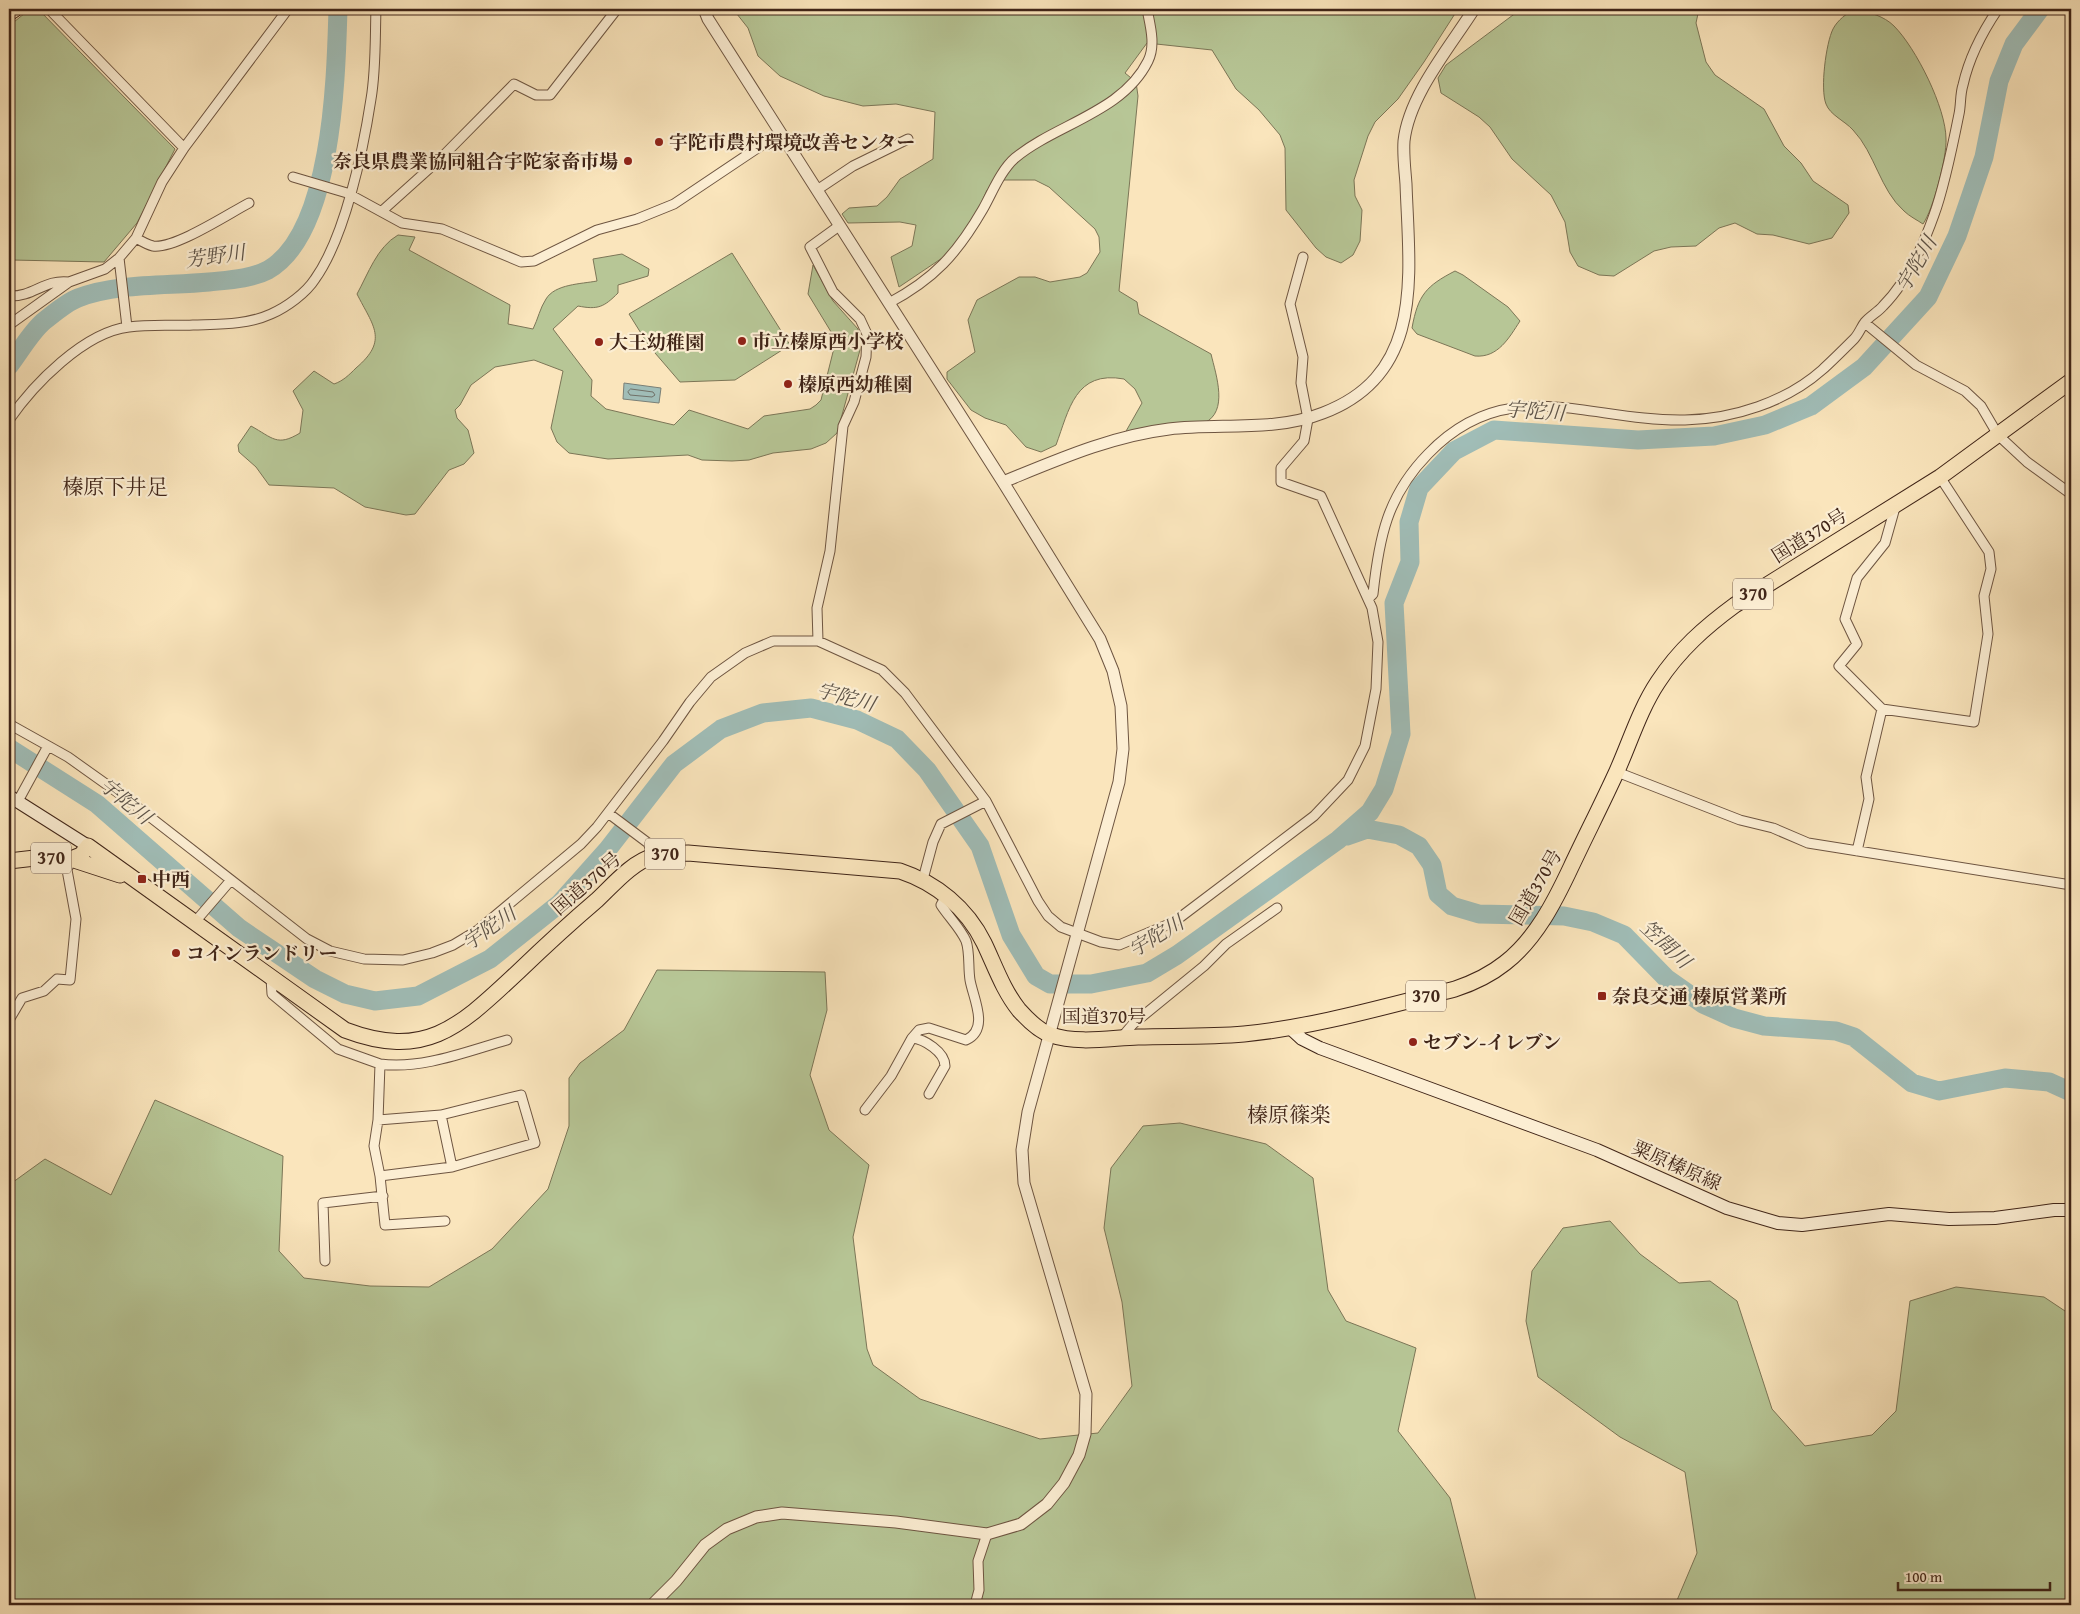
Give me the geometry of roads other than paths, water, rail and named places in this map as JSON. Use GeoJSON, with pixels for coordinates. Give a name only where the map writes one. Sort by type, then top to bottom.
{"type":"FeatureCollection","features":[{"type":"Feature","properties":{"kind":"main road"},"geometry":{"type":"LineString","coordinates":[[9,13],[15,9]]}},
{"type":"Feature","properties":{"kind":"main road","name":"国道370号"},"geometry":{"type":"LineString","coordinates":[[88,846],[196,920],[271,978],[345,1030],[377,1041],[392,1042],[424,1039],[440,1034],[471,1016],[559,933],[632,869],[654,856],[688,853],[804,861],[900,871],[923,879],[946,896],[969,918],[983,941],[1004,988],[1019,1010],[1037,1027],[1050,1035],[1083,1040],[1122,1037],[1244,1034],[1289,1027],[1398,1003],[1475,982],[1505,964],[1545,916],[1617,772],[1657,684],[1672,662],[1703,628],[1735,605],[1940,478],[2071,381]]}},
{"type":"Feature","properties":{"kind":"main road"},"geometry":{"type":"LineString","coordinates":[[14,798],[88,846]]}},
{"type":"Feature","properties":{"kind":"main road","name":"370"},"geometry":{"type":"LineString","coordinates":[[9,861],[35,858],[70,859],[81,855],[88,846]]}},
{"type":"Feature","properties":{"kind":"main road"},"geometry":{"type":"LineString","coordinates":[[70,859],[113,872],[144,885]]}},
{"type":"Feature","properties":{"kind":"main road","name":"粟原榛原線"},"geometry":{"type":"LineString","coordinates":[[1289,1027],[1302,1039],[1320,1048],[1596,1150],[1727,1208],[1778,1223],[1802,1225],[1889,1214],[1949,1219],[1994,1218],[2054,1210],[2071,1210]]}},
{"type":"Feature","properties":{"kind":"street"},"geometry":{"type":"LineString","coordinates":[[49,9],[184,148]]}},
{"type":"Feature","properties":{"kind":"street"},"geometry":{"type":"LineString","coordinates":[[9,325],[69,282],[105,268],[119,258],[136,238],[162,182],[184,148],[288,9]]}},
{"type":"Feature","properties":{"kind":"street"},"geometry":{"type":"LineString","coordinates":[[9,420],[48,373],[73,353],[127,322],[231,324],[270,315],[287,305],[314,281],[325,264],[349,194],[372,98],[376,9]]}},
{"type":"Feature","properties":{"kind":"street"},"geometry":{"type":"LineString","coordinates":[[382,211],[441,158],[514,84],[536,95],[550,95],[617,9]]}},
{"type":"Feature","properties":{"kind":"street"},"geometry":{"type":"LineString","coordinates":[[652,1605],[676,1581],[705,1544],[727,1529],[756,1517],[782,1513],[896,1522],[987,1534],[1021,1524],[1047,1504],[1064,1483],[1079,1455],[1085,1434],[1086,1394],[1024,1183],[1022,1150],[1028,1112],[1119,782],[1123,749],[1121,706],[1113,671],[1100,639],[1004,482],[780,133],[708,19],[704,9]]}},
{"type":"Feature","properties":{"kind":"street"},"geometry":{"type":"LineString","coordinates":[[889,304],[918,288],[945,264],[970,230],[1014,159],[1048,136],[1080,122],[1113,99],[1138,75],[1148,60],[1152,47],[1147,9]]}},
{"type":"Feature","properties":{"kind":"street"},"geometry":{"type":"LineString","coordinates":[[1004,482],[1078,452],[1118,439],[1169,429],[1264,424],[1308,419],[1346,403],[1373,380],[1386,364],[1400,337],[1408,304],[1410,282],[1404,140],[1416,100],[1474,9]]}},
{"type":"Feature","properties":{"kind":"street"},"geometry":{"type":"LineString","coordinates":[[1368,599],[1373,594],[1378,547],[1401,487],[1442,439],[1465,424],[1496,410],[1528,406],[1581,408],[1639,417],[1686,420],[1727,414],[1762,405],[1793,391],[1820,371],[1856,337],[1902,282],[1935,214],[1959,113],[1962,85],[1971,59],[1998,9]]}},
{"type":"Feature","properties":{"kind":"street"},"geometry":{"type":"LineString","coordinates":[[293,177],[349,194],[402,223],[442,229],[521,262],[534,261],[597,230],[637,219],[674,204],[780,133]]}},
{"type":"Feature","properties":{"kind":"street"},"geometry":{"type":"LineString","coordinates":[[817,190],[853,166],[908,139]]}},
{"type":"Feature","properties":{"kind":"street"},"geometry":{"type":"LineString","coordinates":[[136,238],[152,246],[162,246],[183,239],[249,203]]}},
{"type":"Feature","properties":{"kind":"street"},"geometry":{"type":"LineString","coordinates":[[818,641],[817,608],[830,551],[842,426],[854,402],[866,357],[867,334],[860,320],[833,292],[810,247],[839,226]]}},
{"type":"Feature","properties":{"kind":"street"},"geometry":{"type":"LineString","coordinates":[[9,724],[127,799],[307,939],[330,951],[364,959],[403,960],[432,954],[453,945],[478,930],[581,844],[610,814],[690,702],[711,677],[745,653],[773,641],[818,641],[882,670],[905,693],[982,802],[1038,901],[1055,922],[1076,937],[1119,945],[1174,922],[1314,816],[1336,795],[1348,780],[1365,746],[1376,689],[1378,642],[1372,608],[1321,496],[1281,482],[1281,468],[1304,441],[1308,419],[1301,384],[1303,357],[1290,304],[1302,257]]}},
{"type":"Feature","properties":{"kind":"street"},"geometry":{"type":"LineString","coordinates":[[119,258],[127,322]]}},
{"type":"Feature","properties":{"kind":"street"},"geometry":{"type":"LineString","coordinates":[[9,296],[22,296],[56,281],[69,282]]}},
{"type":"Feature","properties":{"kind":"street"},"geometry":{"type":"LineString","coordinates":[[1866,324],[1916,366],[1966,391],[1981,406],[1998,435],[2027,462],[2071,494]]}},
{"type":"Feature","properties":{"kind":"street"},"geometry":{"type":"LineString","coordinates":[[1896,504],[1885,543],[1856,578],[1845,619],[1857,644],[1839,666],[1882,710],[1974,722],[1988,634],[1984,596],[1991,569],[1989,552],[1940,478]]}},
{"type":"Feature","properties":{"kind":"street"},"geometry":{"type":"LineString","coordinates":[[1857,850],[1869,798],[1866,776],[1882,710]]}},
{"type":"Feature","properties":{"kind":"street"},"geometry":{"type":"LineString","coordinates":[[14,798],[26,787],[47,747]]}},
{"type":"Feature","properties":{"kind":"street"},"geometry":{"type":"LineString","coordinates":[[1617,772],[1740,820],[1773,828],[1808,843],[2071,885]]}},
{"type":"Feature","properties":{"kind":"street"},"geometry":{"type":"LineString","coordinates":[[923,879],[933,842],[941,824],[982,802]]}},
{"type":"Feature","properties":{"kind":"street"},"geometry":{"type":"LineString","coordinates":[[610,814],[646,842],[654,856]]}},
{"type":"Feature","properties":{"kind":"street"},"geometry":{"type":"LineString","coordinates":[[9,1020],[22,998],[44,991],[57,979],[70,980],[76,919],[67,870],[70,859]]}},
{"type":"Feature","properties":{"kind":"street"},"geometry":{"type":"LineString","coordinates":[[196,920],[230,881]]}},
{"type":"Feature","properties":{"kind":"street"},"geometry":{"type":"LineString","coordinates":[[865,1110],[891,1076],[912,1038],[919,1030],[929,1028],[966,1040],[973,1035],[977,1024],[978,1009],[970,980],[966,941],[941,906],[946,896]]}},
{"type":"Feature","properties":{"kind":"street"},"geometry":{"type":"LineString","coordinates":[[1122,1037],[1133,1024],[1204,966],[1226,944],[1277,908]]}},
{"type":"Feature","properties":{"kind":"street"},"geometry":{"type":"LineString","coordinates":[[271,978],[272,994],[338,1049],[380,1064],[391,1066],[424,1061],[507,1040]]}},
{"type":"Feature","properties":{"kind":"street"},"geometry":{"type":"LineString","coordinates":[[912,1038],[920,1039],[942,1055],[945,1062],[945,1066],[928,1094]]}},
{"type":"Feature","properties":{"kind":"street"},"geometry":{"type":"LineString","coordinates":[[380,1064],[378,1120],[374,1146],[383,1196],[385,1225],[445,1221]]}},
{"type":"Feature","properties":{"kind":"street"},"geometry":{"type":"LineString","coordinates":[[378,1120],[441,1115],[521,1095],[535,1143],[452,1167],[380,1176]]}},
{"type":"Feature","properties":{"kind":"street"},"geometry":{"type":"LineString","coordinates":[[441,1115],[452,1167]]}},
{"type":"Feature","properties":{"kind":"street"},"geometry":{"type":"LineString","coordinates":[[325,1260],[323,1203],[383,1196]]}},
{"type":"Feature","properties":{"kind":"street"},"geometry":{"type":"LineString","coordinates":[[975,1605],[979,1590],[978,1561],[987,1534]]}},
{"type":"Feature","properties":{"kind":"water"},"geometry":{"type":"Polygon","coordinates":[[[624,383],[661,388],[659,403],[623,399],[624,383]]]}},
{"type":"Feature","properties":{"kind":"waterway","name":"芳野川"},"geometry":{"type":"LineString","coordinates":[[9,366],[44,321],[60,308],[78,298],[93,293],[126,287],[209,282],[247,277],[268,270],[290,251],[306,223],[318,189],[327,151],[335,73],[338,9]]}},
{"type":"Feature","properties":{"kind":"waterway","name":"宇陀川"},"geometry":{"type":"LineString","coordinates":[[9,748],[97,804],[239,928],[315,979],[345,994],[375,1001],[418,996],[490,959],[559,904],[608,849],[674,764],[721,729],[763,713],[811,708],[857,720],[897,739],[927,770],[980,846],[1011,935],[1036,976],[1050,984],[1091,984],[1147,973],[1177,955],[1338,840],[1370,812],[1384,789],[1401,734],[1394,603],[1410,562],[1409,522],[1419,488],[1454,451],[1494,430],[1638,440],[1714,436],[1765,425],[1811,406],[1864,367],[1928,297],[1957,236],[1984,157],[1999,81],[2014,44],[2040,9]]}},
{"type":"Feature","properties":{"kind":"waterway","name":"笠間川"},"geometry":{"type":"LineString","coordinates":[[1347,836],[1367,829],[1399,835],[1419,846],[1432,865],[1438,894],[1452,906],[1479,914],[1564,916],[1593,922],[1624,935],[1666,978],[1703,1004],[1734,1018],[1764,1026],[1836,1031],[1854,1037],[1912,1083],[1939,1091],[2005,1078],[2049,1082],[2071,1092]]}},
{"type":"Feature","properties":{"kind":"place","name":"宇陀市農村環境改善センター"},"geometry":{"type":"Point","coordinates":[659,142]}},
{"type":"Feature","properties":{"kind":"place","name":"奈良県農業協同組合宇陀家畜市場"},"geometry":{"type":"Point","coordinates":[628,161]}},
{"type":"Feature","properties":{"kind":"place","name":"市立榛原西小学校"},"geometry":{"type":"Point","coordinates":[742,341]}},
{"type":"Feature","properties":{"kind":"place","name":"大王幼稚園"},"geometry":{"type":"Point","coordinates":[599,342]}},
{"type":"Feature","properties":{"kind":"place","name":"榛原西幼稚園"},"geometry":{"type":"Point","coordinates":[788,384]}},
{"type":"Feature","properties":{"kind":"place","name":"中西"},"geometry":{"type":"Point","coordinates":[142,879]}},
{"type":"Feature","properties":{"kind":"place","name":"コインランドリー"},"geometry":{"type":"Point","coordinates":[176,953]}},
{"type":"Feature","properties":{"kind":"place","name":"奈良交通 榛原営業所"},"geometry":{"type":"Point","coordinates":[1602,996]}},
{"type":"Feature","properties":{"kind":"place","name":"セブン-イレブン"},"geometry":{"type":"Point","coordinates":[1413,1042]}},
{"type":"Feature","properties":{"kind":"district","name":"榛原下井足"},"geometry":{"type":"Point","coordinates":[115,487]}},
{"type":"Feature","properties":{"kind":"district","name":"榛原篠楽"},"geometry":{"type":"Point","coordinates":[1289,1115]}}]}
